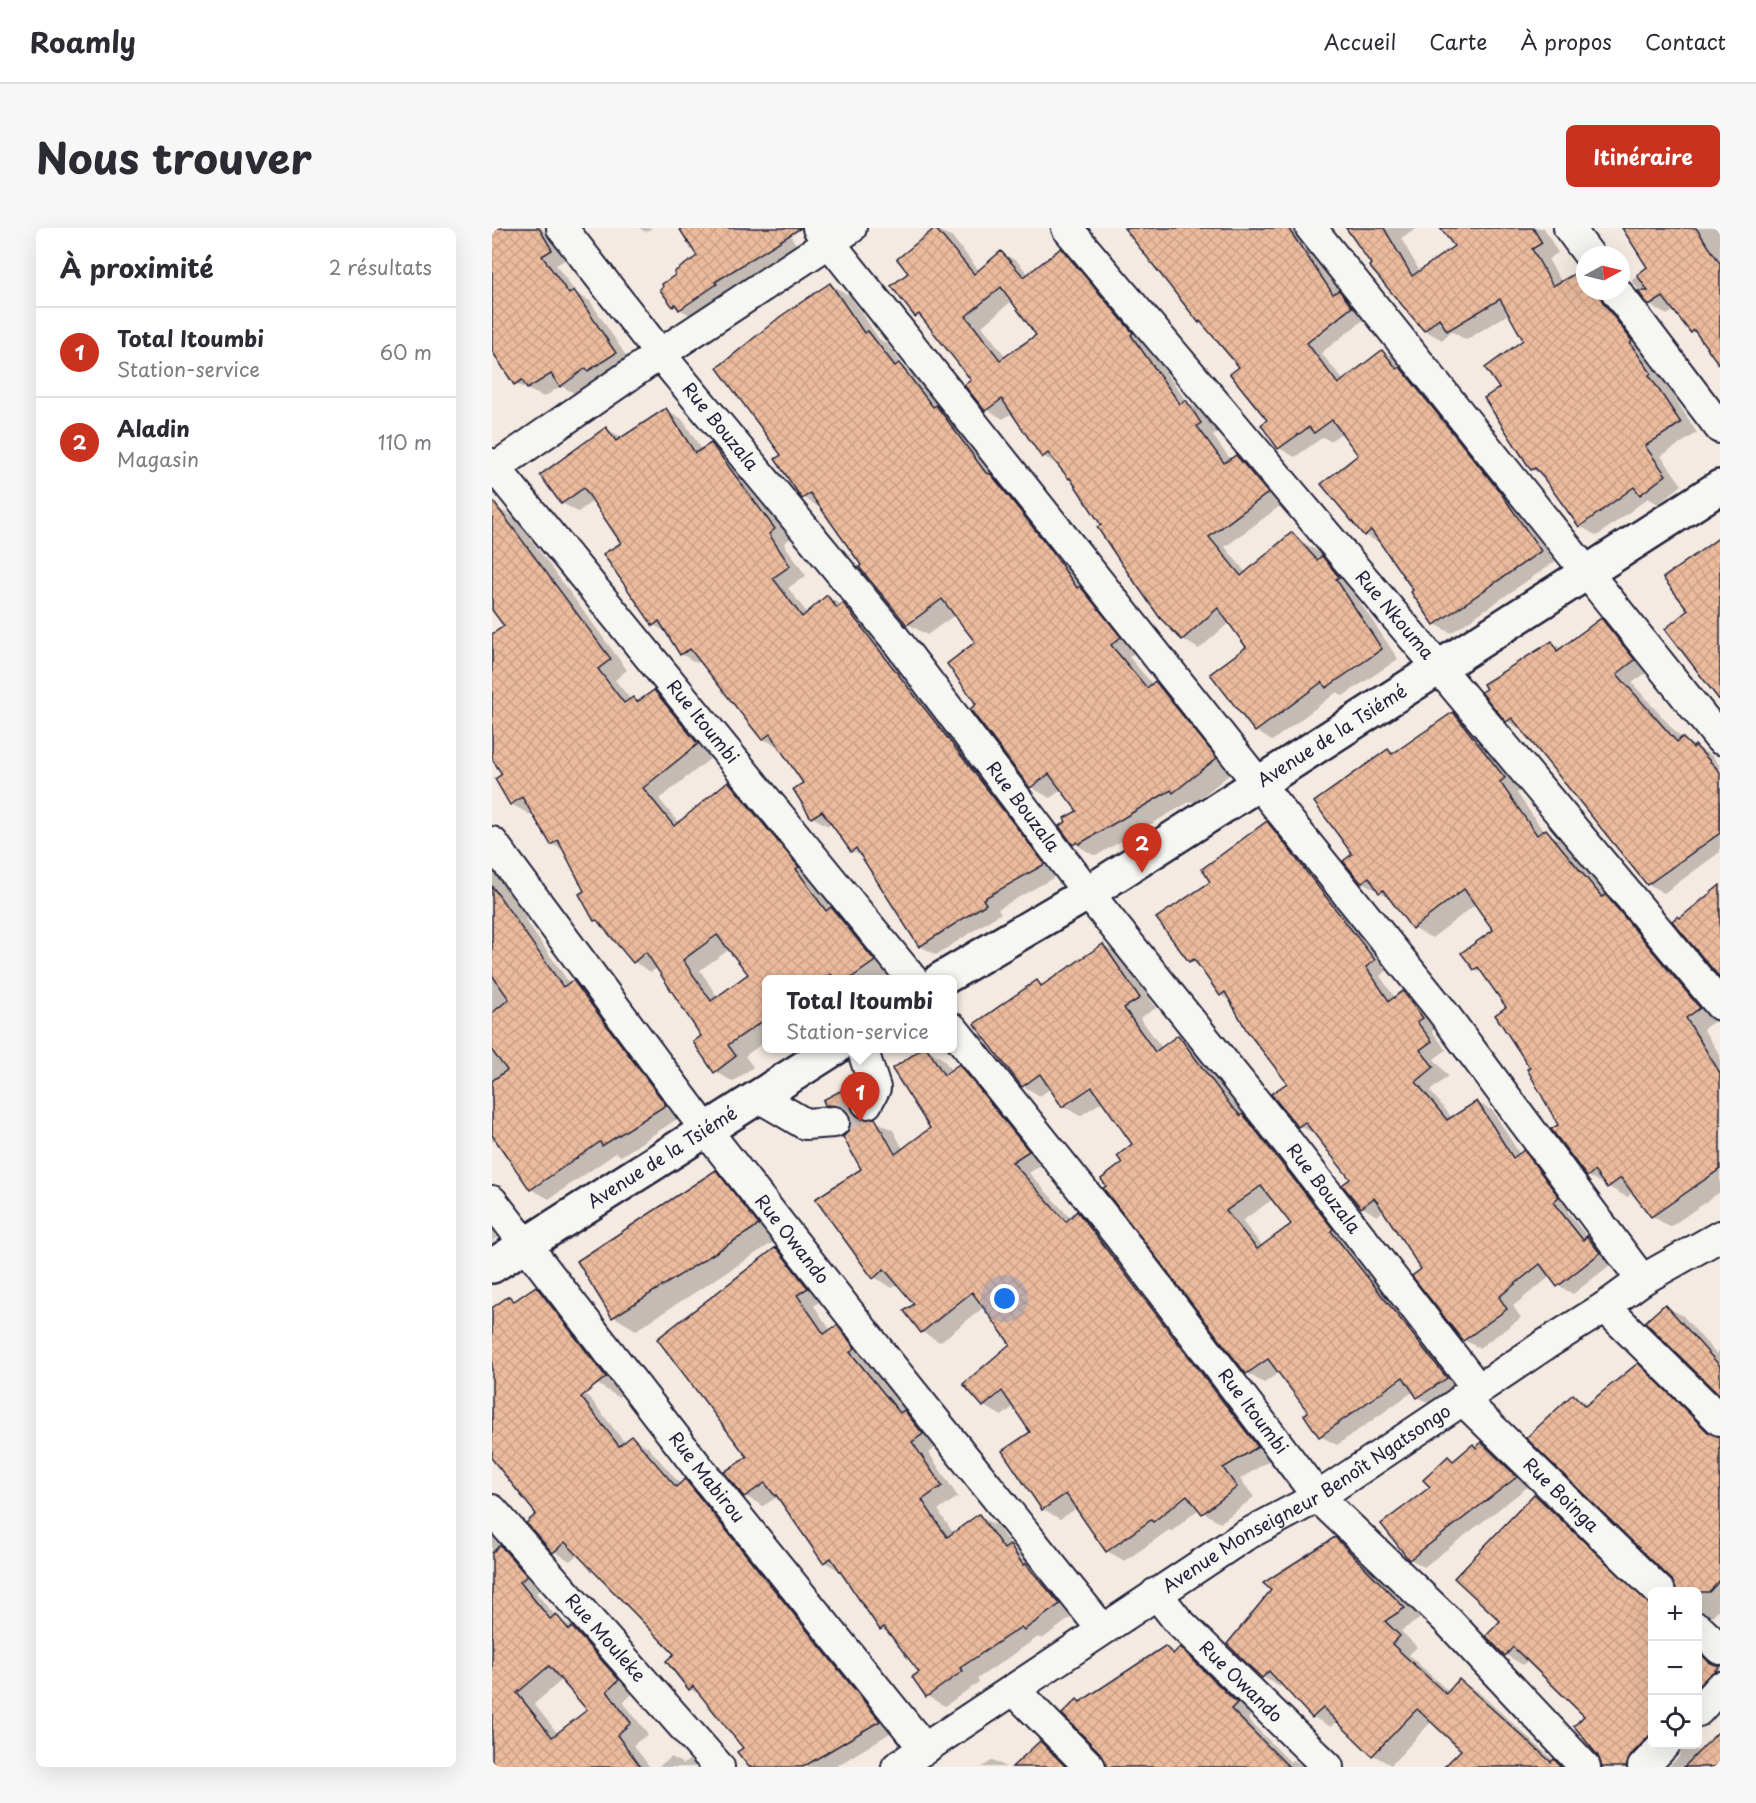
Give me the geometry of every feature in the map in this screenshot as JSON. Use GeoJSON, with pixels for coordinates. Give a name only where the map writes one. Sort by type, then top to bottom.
{"type":"FeatureCollection","features":[{"type":"Feature","properties":{"kind":"main road","name":"Avenue de la Tsiémé"},"geometry":{"type":"LineString","coordinates":[[949,975],[1088,893],[1720,487]]}},
{"type":"Feature","properties":{"kind":"main road","name":"Avenue de la Tsiémé"},"geometry":{"type":"LineString","coordinates":[[492,1266],[827,1053]]}},
{"type":"Feature","properties":{"kind":"street","name":"Rue Bouzala"},"geometry":{"type":"LineString","coordinates":[[562,228],[660,354],[893,636],[1088,893],[1289,1144],[1470,1394]]}},
{"type":"Feature","properties":{"kind":"street","name":"Rue Nkouma"},"geometry":{"type":"LineString","coordinates":[[1067,228],[1720,1005]]}},
{"type":"Feature","properties":{"kind":"street"},"geometry":{"type":"LineString","coordinates":[[1311,228],[1720,739]]}},
{"type":"Feature","properties":{"kind":"street"},"geometry":{"type":"LineString","coordinates":[[1569,228],[1582,246]]}},
{"type":"Feature","properties":{"kind":"street"},"geometry":{"type":"LineString","coordinates":[[493,467],[660,354],[833,232],[1258,783],[1441,1010],[1642,1280]]}},
{"type":"Feature","properties":{"kind":"street"},"geometry":{"type":"LineString","coordinates":[[1623,300],[1720,428]]}},
{"type":"Feature","properties":{"kind":"street","name":"Rue Itoumbi"},"geometry":{"type":"LineString","coordinates":[[493,467],[909,975]]}},
{"type":"Feature","properties":{"kind":"street","name":"Rue Owando"},"geometry":{"type":"LineString","coordinates":[[492,842],[706,1130],[887,1361],[1102,1629]]}},
{"type":"Feature","properties":{"kind":"street","name":"Rue Itoumbi"},"geometry":{"type":"LineString","coordinates":[[957,1034],[1116,1232],[1318,1497],[1448,1621],[1585,1767]]}},
{"type":"Feature","properties":{"kind":"street"},"geometry":{"type":"LineString","coordinates":[[864,1053],[875,1088],[867,1103]]}},
{"type":"Feature","properties":{"kind":"street"},"geometry":{"type":"LineString","coordinates":[[759,1097],[805,1124],[834,1122]]}},
{"type":"Feature","properties":{"kind":"street","name":"Rue Mabirou"},"geometry":{"type":"LineString","coordinates":[[492,1201],[704,1475],[926,1749]]}},
{"type":"Feature","properties":{"kind":"street","name":"Avenue Monseigneur Benoît Ngatsongo"},"geometry":{"type":"LineString","coordinates":[[897,1767],[1244,1536],[1318,1497],[1470,1394],[1605,1307],[1642,1280],[1720,1236]]}},
{"type":"Feature","properties":{"kind":"street"},"geometry":{"type":"LineString","coordinates":[[1605,1307],[1720,1420]]}},
{"type":"Feature","properties":{"kind":"street","name":"Rue Boinga"},"geometry":{"type":"LineString","coordinates":[[1470,1394],[1655,1587]]}},
{"type":"Feature","properties":{"kind":"street","name":"Rue Mouleke"},"geometry":{"type":"LineString","coordinates":[[492,1510],[719,1767]]}},
{"type":"Feature","properties":{"kind":"street","name":"Rue Owando"},"geometry":{"type":"LineString","coordinates":[[1156,1593],[1178,1621],[1328,1767]]}},
{"type":"Feature","properties":{"kind":"street"},"geometry":{"type":"LineString","coordinates":[[1702,1632],[1720,1649]]}},
{"type":"Feature","properties":{"kind":"street"},"geometry":{"type":"LineString","coordinates":[[1702,1707],[1720,1687]]}},
{"type":"Feature","properties":{"kind":"street"},"geometry":{"type":"LineString","coordinates":[[1014,1690],[1090,1767]]}},
{"type":"Feature","properties":{"kind":"street"},"geometry":{"type":"LineString","coordinates":[[1643,1767],[1660,1749]]}},
{"type":"Feature","properties":{"kind":"building"},"geometry":{"type":"Polygon","coordinates":[[[492,228],[539,228],[552,250],[542,256],[569,294],[574,290],[616,353],[588,371],[586,368],[560,387],[551,374],[527,389],[522,380],[514,385],[492,351],[492,228]]]}},
{"type":"Feature","properties":{"kind":"building"},"geometry":{"type":"Polygon","coordinates":[[[679,228],[801,228],[715,282],[717,284],[679,310],[675,304],[673,307],[660,290],[663,287],[662,284],[675,275],[674,272],[697,256],[679,228]]]}},
{"type":"Feature","properties":{"kind":"building"},"geometry":{"type":"Polygon","coordinates":[[[935,228],[974,274],[1001,251],[1024,277],[1061,248],[1133,333],[1131,335],[1180,404],[1186,400],[1201,423],[1197,426],[1224,463],[1236,455],[1268,493],[1209,537],[1241,576],[1292,532],[1317,560],[1322,556],[1339,577],[1336,579],[1382,649],[1326,688],[1322,682],[1255,732],[1210,674],[1246,647],[1218,608],[1182,640],[1160,618],[1097,527],[1101,525],[1070,478],[1048,453],[1042,458],[1002,399],[985,411],[964,385],[971,380],[919,314],[915,317],[891,286],[908,273],[897,259],[935,228]],[[1001,287],[966,316],[1000,360],[1036,335],[1001,287]]]}},
{"type":"Feature","properties":{"kind":"building"},"geometry":{"type":"Polygon","coordinates":[[[1124,228],[1288,228],[1333,294],[1339,290],[1352,307],[1307,343],[1338,384],[1382,350],[1397,369],[1400,367],[1500,492],[1541,551],[1434,625],[1411,592],[1413,590],[1371,530],[1364,536],[1321,484],[1358,455],[1332,420],[1314,433],[1309,427],[1278,449],[1261,425],[1267,420],[1230,374],[1239,367],[1200,321],[1199,323],[1124,228]]]}},
{"type":"Feature","properties":{"kind":"building"},"geometry":{"type":"Polygon","coordinates":[[[1346,228],[1384,228],[1412,276],[1454,246],[1440,228],[1533,228],[1542,243],[1532,249],[1553,286],[1576,273],[1576,300],[1602,300],[1632,341],[1630,343],[1651,373],[1649,375],[1681,423],[1645,446],[1666,475],[1640,495],[1634,487],[1579,527],[1540,473],[1535,468],[1531,470],[1484,398],[1499,388],[1485,368],[1523,340],[1500,299],[1447,331],[1439,318],[1424,331],[1369,266],[1371,264],[1346,228]]]}},
{"type":"Feature","properties":{"kind":"building"},"geometry":{"type":"Polygon","coordinates":[[[1622,228],[1696,228],[1720,263],[1720,366],[1694,330],[1691,333],[1663,297],[1649,306],[1638,291],[1648,291],[1637,275],[1647,267],[1622,228]]]}},
{"type":"Feature","properties":{"kind":"building"},"geometry":{"type":"Polygon","coordinates":[[[830,283],[864,333],[868,331],[895,366],[899,363],[933,407],[936,405],[986,473],[991,474],[1051,550],[1077,588],[1080,586],[1121,637],[1111,645],[1147,688],[1155,681],[1217,758],[1173,793],[1171,790],[1079,844],[1077,842],[1073,845],[1059,826],[1066,822],[1064,818],[1077,811],[1049,774],[1030,788],[970,709],[976,704],[947,664],[975,642],[942,599],[907,625],[859,567],[861,565],[810,493],[802,499],[775,459],[781,455],[717,368],[781,316],[830,283]]]}},
{"type":"Feature","properties":{"kind":"building"},"geometry":{"type":"Polygon","coordinates":[[[666,408],[695,453],[711,443],[775,529],[769,534],[790,566],[773,578],[802,617],[827,595],[837,608],[843,603],[1045,864],[983,899],[986,904],[919,947],[856,848],[851,852],[822,811],[811,818],[793,789],[803,783],[770,734],[762,740],[690,649],[680,655],[659,621],[653,626],[603,554],[621,543],[584,488],[561,504],[540,475],[606,427],[616,441],[666,408]]]}},
{"type":"Feature","properties":{"kind":"building"},"geometry":{"type":"Polygon","coordinates":[[[492,500],[611,659],[598,669],[624,703],[633,697],[637,702],[654,690],[698,744],[643,788],[674,826],[728,781],[799,867],[796,869],[826,911],[831,907],[875,961],[855,975],[762,975],[762,1021],[728,1045],[736,1056],[714,1073],[693,1042],[701,1036],[646,952],[633,963],[597,920],[594,921],[579,894],[584,891],[558,840],[551,845],[522,797],[510,805],[495,779],[502,774],[492,759],[492,634],[504,626],[492,610],[492,500]],[[717,935],[683,960],[711,1001],[748,974],[717,935]]]}},
{"type":"Feature","properties":{"kind":"building"},"geometry":{"type":"Polygon","coordinates":[[[1720,537],[1720,701],[1665,629],[1688,610],[1663,578],[1720,537]]]}},
{"type":"Feature","properties":{"kind":"building"},"geometry":{"type":"Polygon","coordinates":[[[1601,618],[1635,660],[1617,674],[1677,742],[1682,737],[1693,748],[1695,745],[1720,772],[1720,833],[1647,885],[1512,718],[1506,722],[1481,692],[1486,689],[1483,684],[1552,641],[1557,651],[1601,618]]]}},
{"type":"Feature","properties":{"kind":"building"},"geometry":{"type":"Polygon","coordinates":[[[1453,712],[1505,778],[1500,782],[1537,835],[1546,829],[1602,897],[1606,895],[1700,1008],[1686,1018],[1720,1073],[1720,1169],[1651,1217],[1621,1178],[1607,1188],[1594,1171],[1587,1177],[1551,1129],[1558,1125],[1527,1069],[1530,1068],[1495,1015],[1506,1007],[1478,967],[1474,970],[1461,953],[1493,930],[1464,889],[1412,929],[1383,890],[1379,893],[1369,877],[1361,883],[1343,861],[1352,854],[1314,802],[1388,749],[1392,754],[1453,712]]]}},
{"type":"Feature","properties":{"kind":"building"},"geometry":{"type":"Polygon","coordinates":[[[1267,821],[1375,960],[1366,967],[1389,1001],[1403,991],[1423,1018],[1417,1022],[1432,1041],[1420,1050],[1434,1067],[1416,1082],[1447,1120],[1477,1101],[1513,1158],[1524,1150],[1559,1197],[1553,1202],[1583,1240],[1587,1236],[1600,1253],[1557,1287],[1540,1264],[1499,1297],[1507,1309],[1463,1341],[1412,1276],[1421,1269],[1378,1203],[1374,1198],[1361,1208],[1342,1185],[1350,1179],[1305,1122],[1298,1127],[1271,1094],[1287,1083],[1247,1031],[1225,992],[1220,996],[1194,959],[1189,962],[1156,918],[1210,882],[1202,869],[1267,821]]]}},
{"type":"Feature","properties":{"kind":"building"},"geometry":{"type":"Polygon","coordinates":[[[1720,885],[1720,978],[1672,921],[1678,916],[1680,918],[1720,885]]]}},
{"type":"Feature","properties":{"kind":"building"},"geometry":{"type":"Polygon","coordinates":[[[492,886],[563,987],[573,980],[666,1105],[602,1146],[600,1142],[530,1190],[492,1135],[492,1081],[507,1070],[492,1051],[492,1013],[509,999],[492,975],[492,886]]]}},
{"type":"Feature","properties":{"kind":"building"},"geometry":{"type":"Polygon","coordinates":[[[1103,944],[1140,998],[1124,1008],[1155,1052],[1178,1035],[1231,1106],[1241,1116],[1243,1114],[1333,1229],[1331,1231],[1447,1378],[1417,1398],[1403,1377],[1319,1437],[1304,1415],[1308,1412],[1268,1359],[1246,1374],[1103,1188],[1106,1186],[1101,1179],[1122,1163],[1117,1156],[1132,1144],[1092,1087],[1062,1107],[1040,1074],[1022,1087],[974,1024],[1037,980],[1041,986],[1103,944]],[[1261,1186],[1226,1211],[1257,1249],[1291,1224],[1261,1186]]]}},
{"type":"Feature","properties":{"kind":"building"},"geometry":{"type":"Polygon","coordinates":[[[916,1053],[930,1053],[944,1075],[959,1064],[1029,1151],[1012,1162],[1066,1222],[1077,1211],[1258,1447],[1223,1468],[1237,1487],[1202,1514],[1187,1495],[1153,1522],[1151,1520],[1106,1552],[1066,1494],[1042,1510],[1002,1451],[1030,1432],[1002,1391],[983,1407],[963,1384],[1010,1344],[972,1292],[921,1333],[904,1311],[914,1304],[884,1269],[873,1279],[815,1199],[861,1169],[843,1137],[850,1129],[849,1113],[841,1106],[825,1105],[823,1100],[855,1083],[850,1103],[852,1112],[859,1118],[875,1118],[895,1154],[930,1128],[892,1069],[916,1053]]]}},
{"type":"Feature","properties":{"kind":"building"},"geometry":{"type":"Polygon","coordinates":[[[716,1170],[759,1225],[612,1318],[577,1261],[716,1170]]]}},
{"type":"Feature","properties":{"kind":"building"},"geometry":{"type":"Polygon","coordinates":[[[776,1247],[808,1288],[797,1295],[824,1334],[837,1325],[855,1348],[850,1352],[900,1413],[904,1410],[923,1434],[912,1442],[942,1486],[922,1500],[947,1537],[979,1514],[1004,1549],[1010,1545],[1023,1565],[1025,1563],[1060,1604],[1024,1630],[1021,1627],[960,1668],[963,1671],[926,1697],[912,1677],[919,1672],[884,1627],[880,1630],[831,1558],[823,1563],[776,1495],[765,1483],[744,1497],[724,1472],[747,1457],[657,1339],[776,1247]]]}},
{"type":"Feature","properties":{"kind":"building"},"geometry":{"type":"Polygon","coordinates":[[[536,1286],[606,1377],[581,1397],[619,1446],[632,1436],[676,1487],[685,1479],[880,1721],[803,1767],[749,1767],[737,1752],[743,1748],[693,1686],[689,1690],[666,1661],[674,1654],[565,1542],[553,1553],[526,1523],[536,1514],[492,1459],[492,1308],[509,1296],[514,1301],[536,1286]]]}},
{"type":"Feature","properties":{"kind":"building"},"geometry":{"type":"Polygon","coordinates":[[[1665,1304],[1720,1366],[1720,1396],[1645,1322],[1665,1304]]]}},
{"type":"Feature","properties":{"kind":"building"},"geometry":{"type":"Polygon","coordinates":[[[1638,1363],[1708,1432],[1720,1437],[1720,1580],[1709,1592],[1702,1592],[1702,1587],[1675,1587],[1672,1580],[1526,1438],[1573,1394],[1585,1406],[1638,1363]]]}},
{"type":"Feature","properties":{"kind":"building"},"geometry":{"type":"Polygon","coordinates":[[[1481,1442],[1517,1477],[1409,1560],[1381,1524],[1430,1487],[1423,1480],[1448,1456],[1453,1461],[1473,1444],[1476,1448],[1481,1442]]]}},
{"type":"Feature","properties":{"kind":"building"},"geometry":{"type":"Polygon","coordinates":[[[1534,1494],[1648,1602],[1648,1737],[1631,1755],[1626,1767],[1602,1767],[1598,1756],[1574,1726],[1584,1716],[1513,1647],[1505,1656],[1486,1636],[1500,1621],[1454,1578],[1534,1494]]]}},
{"type":"Feature","properties":{"kind":"building"},"geometry":{"type":"Polygon","coordinates":[[[1335,1537],[1405,1608],[1385,1621],[1400,1636],[1392,1644],[1446,1694],[1459,1679],[1551,1762],[1554,1759],[1561,1767],[1444,1767],[1461,1750],[1417,1709],[1372,1756],[1323,1708],[1312,1718],[1269,1671],[1262,1678],[1227,1644],[1271,1590],[1263,1583],[1335,1537]]]}},
{"type":"Feature","properties":{"kind":"building"},"geometry":{"type":"Polygon","coordinates":[[[500,1545],[527,1576],[520,1582],[550,1619],[556,1614],[569,1630],[572,1627],[619,1680],[607,1691],[631,1723],[617,1735],[641,1767],[492,1767],[492,1553],[500,1545]],[[549,1666],[517,1693],[552,1737],[587,1710],[549,1666]]]}},
{"type":"Feature","properties":{"kind":"building"},"geometry":{"type":"Polygon","coordinates":[[[1165,1646],[1173,1654],[1180,1647],[1237,1703],[1231,1709],[1289,1767],[1107,1767],[1102,1755],[1062,1714],[1077,1699],[1080,1702],[1165,1646]]]}},
{"type":"Feature","properties":{"kind":"building"},"geometry":{"type":"Polygon","coordinates":[[[1702,1655],[1709,1662],[1720,1666],[1702,1682],[1702,1655]]]}},
{"type":"Feature","properties":{"kind":"building"},"geometry":{"type":"Polygon","coordinates":[[[1720,1730],[1720,1767],[1684,1767],[1702,1749],[1720,1730]]]}},
{"type":"Feature","properties":{"kind":"building"},"geometry":{"type":"Polygon","coordinates":[[[1040,1741],[1066,1767],[1012,1767],[1040,1741]]]}},
{"type":"Feature","properties":{"kind":"tunnel"},"geometry":{"type":"LineString","coordinates":[[834,1122],[867,1103]]}},
{"type":"Feature","properties":{"kind":"place","name":"Aladin"},"geometry":{"type":"Point","coordinates":[1142,873]}},
{"type":"Feature","properties":{"kind":"place","name":"Total Itoumbi"},"geometry":{"type":"Point","coordinates":[860,1122]}}]}
